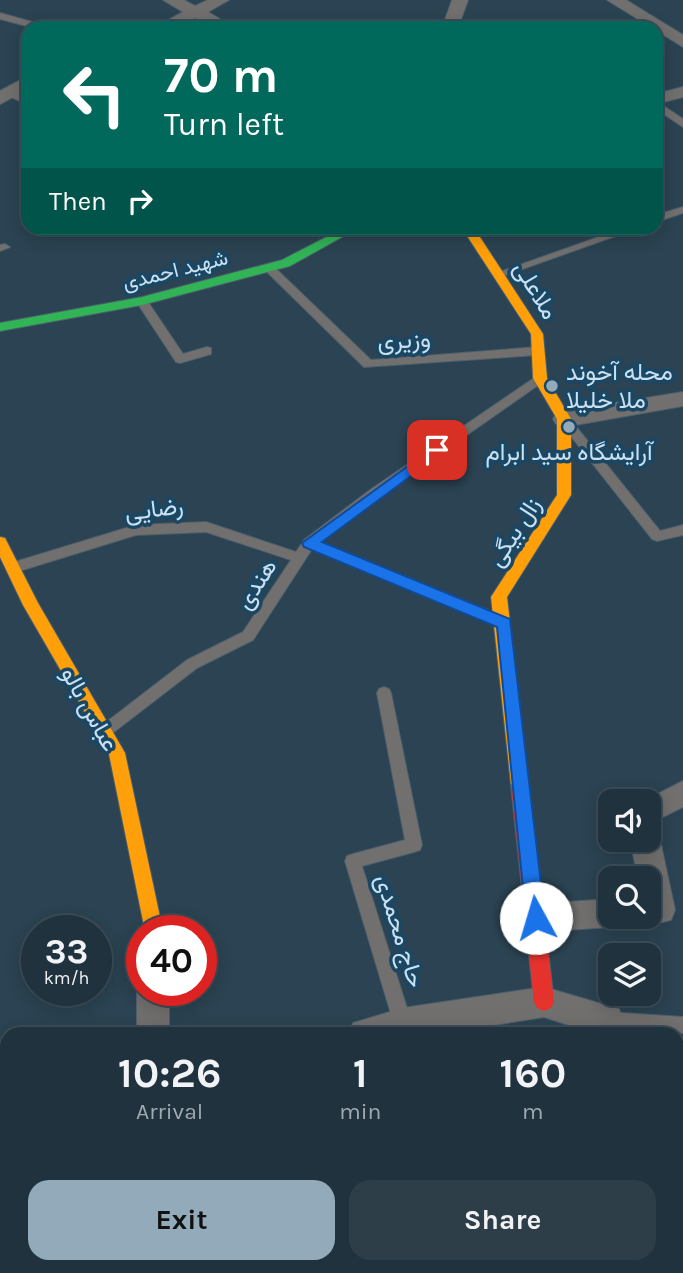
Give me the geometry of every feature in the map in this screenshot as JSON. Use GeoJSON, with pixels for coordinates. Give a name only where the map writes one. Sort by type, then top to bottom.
{"type":"FeatureCollection","features":[{"type":"Feature","properties":{"kind":"street"},"geometry":{"type":"LineString","coordinates":[[171,0],[214,21]]}},
{"type":"Feature","properties":{"kind":"street"},"geometry":{"type":"LineString","coordinates":[[177,21],[221,0]]}},
{"type":"Feature","properties":{"kind":"street"},"geometry":{"type":"LineString","coordinates":[[615,0],[649,21]]}},
{"type":"Feature","properties":{"kind":"street"},"geometry":{"type":"LineString","coordinates":[[451,21],[455,1]]}},
{"type":"Feature","properties":{"kind":"street"},"geometry":{"type":"LineString","coordinates":[[663,30],[683,42]]}},
{"type":"Feature","properties":{"kind":"street"},"geometry":{"type":"LineString","coordinates":[[5,96],[21,86]]}},
{"type":"Feature","properties":{"kind":"street"},"geometry":{"type":"LineString","coordinates":[[663,99],[683,92]]}},
{"type":"Feature","properties":{"kind":"street","name":"شهید احمدی"},"geometry":{"type":"LineString","coordinates":[[0,327],[142,301],[269,268],[286,263],[339,235]]}},
{"type":"Feature","properties":{"kind":"street","name":"ملاعلی"},"geometry":{"type":"LineString","coordinates":[[473,235],[537,334],[540,378],[564,419]]}},
{"type":"Feature","properties":{"kind":"street"},"geometry":{"type":"LineString","coordinates":[[564,419],[683,399]]}},
{"type":"Feature","properties":{"kind":"street","name":"زال بیگی"},"geometry":{"type":"LineString","coordinates":[[544,1002],[505,624],[499,597],[564,495],[564,419]]}},
{"type":"Feature","properties":{"kind":"street","name":"عباس بالو"},"geometry":{"type":"LineString","coordinates":[[0,542],[117,753],[151,915]]}},
{"type":"Feature","properties":{"kind":"street"},"geometry":{"type":"LineString","coordinates":[[661,805],[683,793]]}},
{"type":"Feature","properties":{"kind":"street"},"geometry":{"type":"LineString","coordinates":[[536,918],[598,915]]}},
{"type":"Feature","properties":{"kind":"street"},"geometry":{"type":"LineString","coordinates":[[392,1027],[544,1002],[610,1027]]}},
{"type":"Feature","properties":{"kind":"street"},"geometry":{"type":"LineString","coordinates":[[153,1006],[153,1027]]}},
{"type":"Feature","properties":{"kind":"lane"},"geometry":{"type":"LineString","coordinates":[[0,16],[21,22]]}},
{"type":"Feature","properties":{"kind":"lane"},"geometry":{"type":"LineString","coordinates":[[663,108],[683,124]]}},
{"type":"Feature","properties":{"kind":"lane"},"geometry":{"type":"LineString","coordinates":[[663,217],[683,210]]}},
{"type":"Feature","properties":{"kind":"lane"},"geometry":{"type":"LineString","coordinates":[[499,274],[613,235]]}},
{"type":"Feature","properties":{"kind":"lane","name":"وزیری"},"geometry":{"type":"LineString","coordinates":[[269,268],[368,364],[538,351]]}},
{"type":"Feature","properties":{"kind":"lane"},"geometry":{"type":"LineString","coordinates":[[142,301],[180,359],[207,351]]}},
{"type":"Feature","properties":{"kind":"lane","name":"هندی"},"geometry":{"type":"LineString","coordinates":[[104,732],[192,664],[248,636],[310,543],[375,492],[540,378]]}},
{"type":"Feature","properties":{"kind":"lane"},"geometry":{"type":"LineString","coordinates":[[564,419],[657,536],[683,530]]}},
{"type":"Feature","properties":{"kind":"lane","name":"رضایی"},"geometry":{"type":"LineString","coordinates":[[13,568],[136,530],[206,527],[300,558]]}},
{"type":"Feature","properties":{"kind":"lane"},"geometry":{"type":"LineString","coordinates":[[310,543],[505,624]]}},
{"type":"Feature","properties":{"kind":"lane","name":"حاج محمدی"},"geometry":{"type":"LineString","coordinates":[[384,693],[414,845],[353,861],[403,1024]]}},
{"type":"Feature","properties":{"kind":"lane"},"geometry":{"type":"LineString","coordinates":[[610,1027],[683,1025]]}},
{"type":"Feature","properties":{"kind":"traffic: fast"},"geometry":{"type":"LineString","coordinates":[[0,327],[142,301],[286,263],[339,235]]}},
{"type":"Feature","properties":{"kind":"traffic: slow"},"geometry":{"type":"LineString","coordinates":[[473,235],[537,334],[540,378],[564,419],[564,495],[499,597],[520,785]]}},
{"type":"Feature","properties":{"kind":"traffic: slow"},"geometry":{"type":"LineString","coordinates":[[0,542],[31,605],[117,753],[151,915]]}},
{"type":"Feature","properties":{"kind":"traffic: jam"},"geometry":{"type":"LineString","coordinates":[[520,785],[544,1002]]}},
{"type":"Feature","properties":{"kind":"place","name":"محله آخوند ملا خلیلا"},"geometry":{"type":"Point","coordinates":[552,386]}},
{"type":"Feature","properties":{"kind":"place","name":"آرایشگاه سید ابرام"},"geometry":{"type":"Point","coordinates":[569,427]}},
{"type":"Feature","properties":{"kind":"route"},"geometry":{"type":"LineString","coordinates":[[437,450],[375,492],[310,543],[505,624],[536,918]]}}]}
